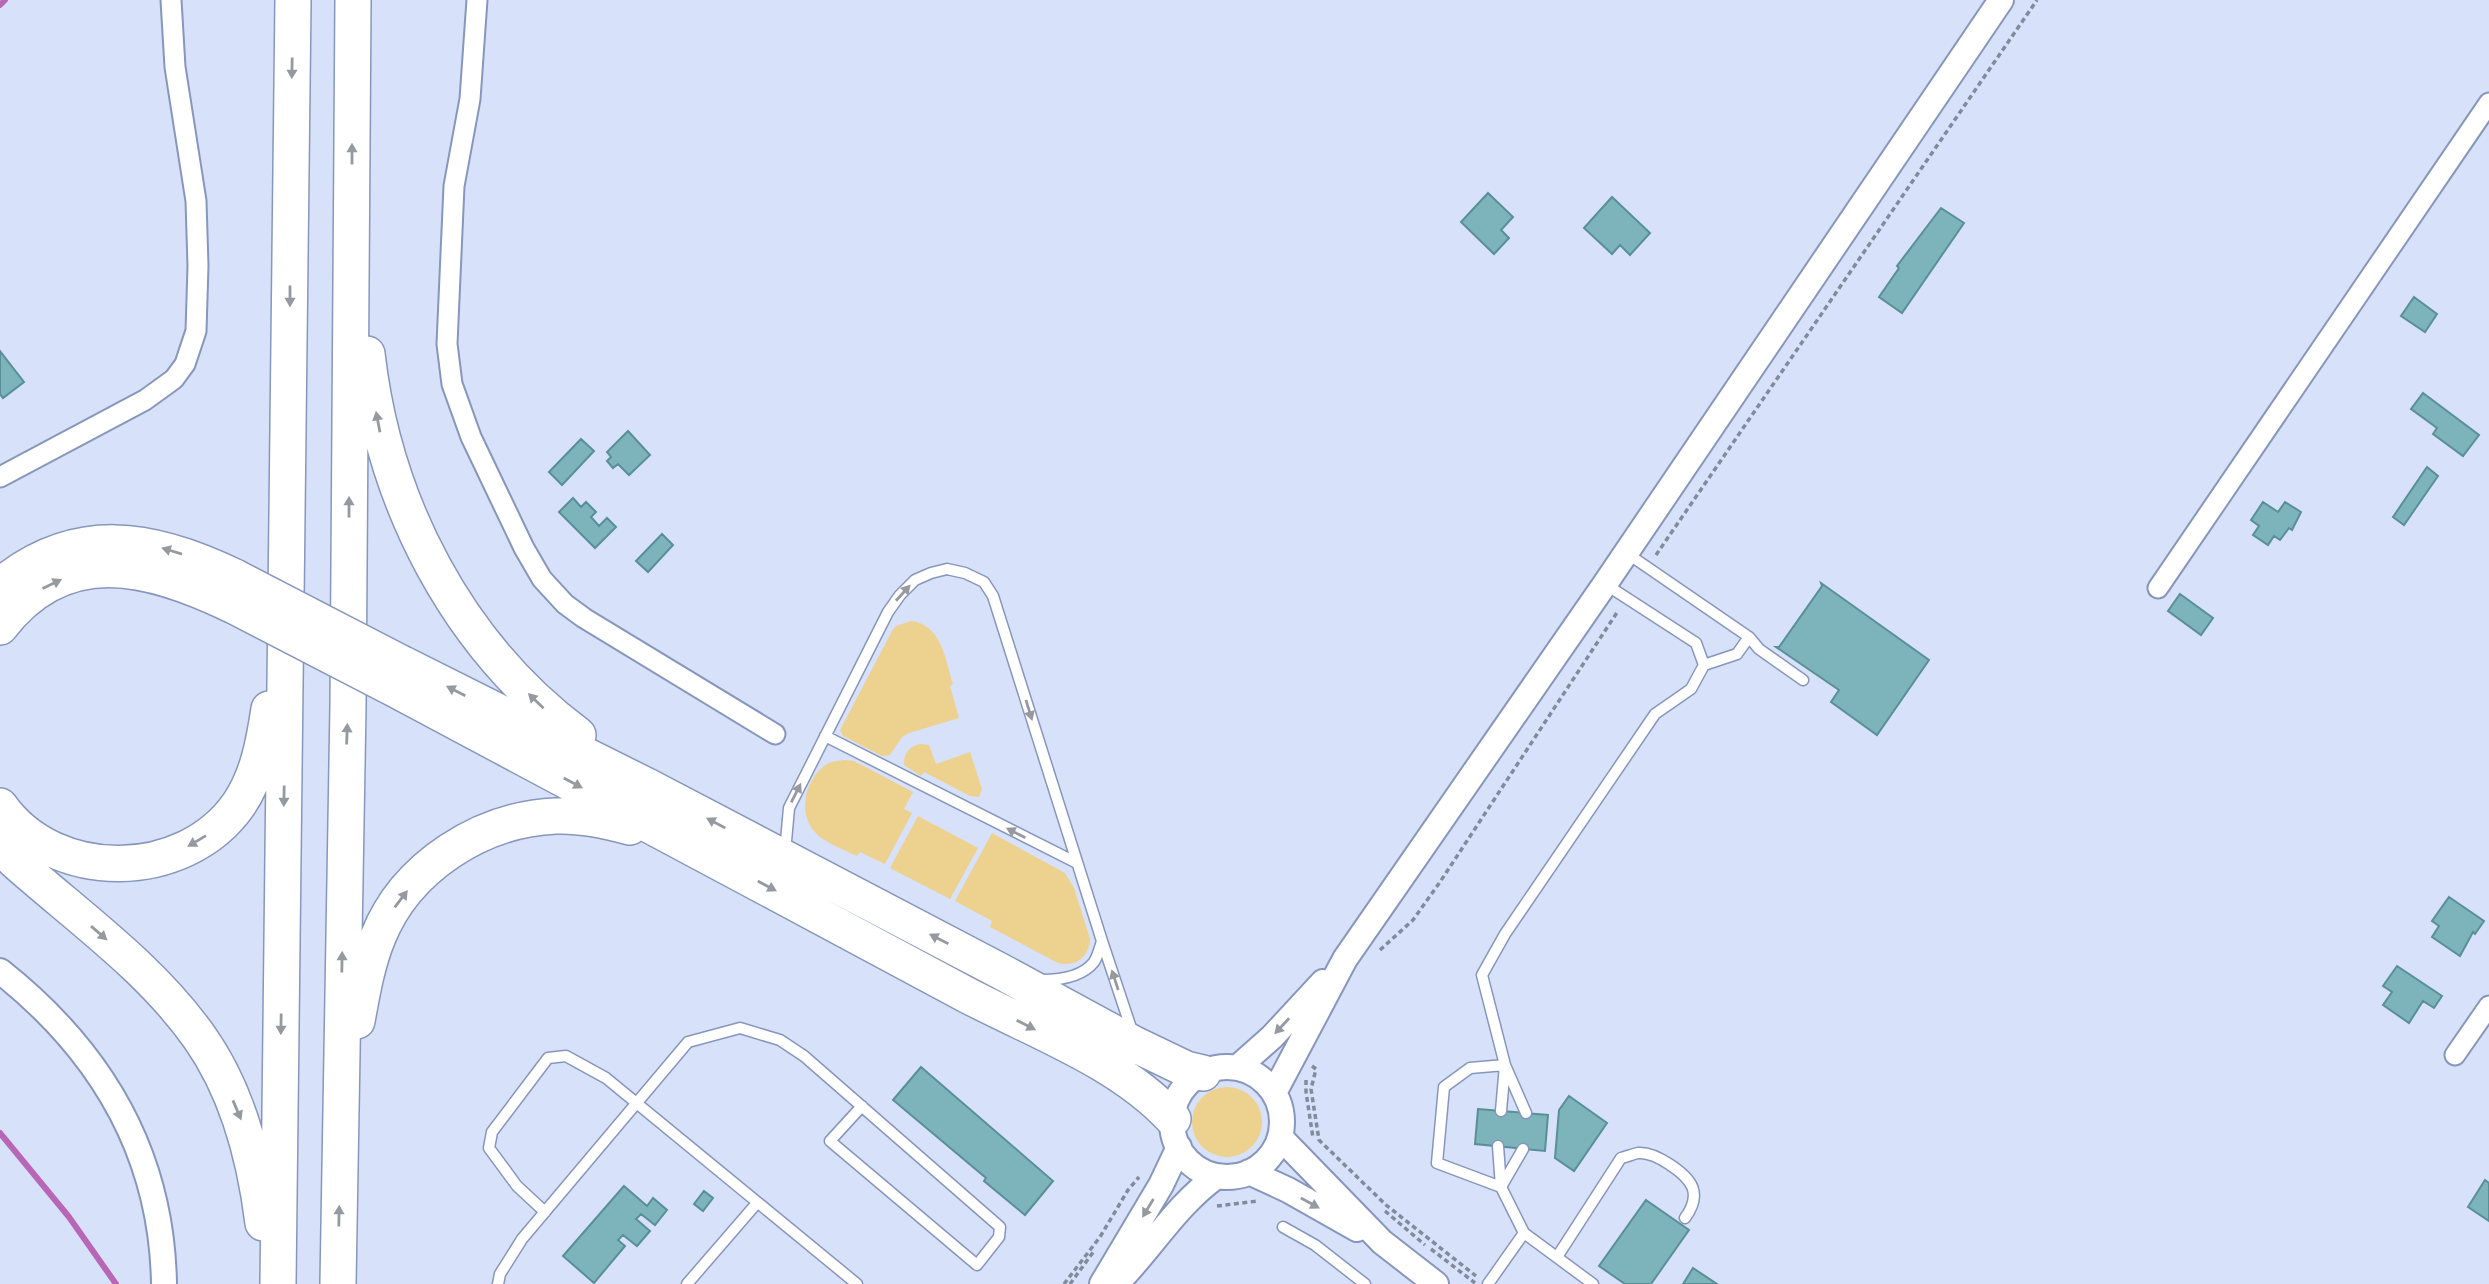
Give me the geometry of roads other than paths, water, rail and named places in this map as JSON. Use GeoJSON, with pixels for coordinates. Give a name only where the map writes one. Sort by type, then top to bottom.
{"type":"FeatureCollection","features":[{"type":"Feature","properties":{"kind":"highway"},"geometry":{"type":"LineString","coordinates":[[278,1284],[293,0]]}},
{"type":"Feature","properties":{"kind":"highway"},"geometry":{"type":"LineString","coordinates":[[338,1284],[348,706],[353,0]]}},
{"type":"Feature","properties":{"kind":"highway"},"geometry":{"type":"LineString","coordinates":[[352,222],[378,426],[389,468],[421,543],[465,617],[519,685],[546,710],[649,787]]}},
{"type":"Feature","properties":{"kind":"highway"},"geometry":{"type":"LineString","coordinates":[[0,586],[37,561],[97,543],[149,545],[185,555],[234,591],[404,679],[707,854],[965,994],[1085,1055],[1125,1079],[1160,1105],[1176,1133]]}},
{"type":"Feature","properties":{"kind":"highway"},"geometry":{"type":"LineString","coordinates":[[0,627],[25,600],[43,588],[79,573],[99,569],[136,570],[183,583],[234,591]]}},
{"type":"Feature","properties":{"kind":"highway"},"geometry":{"type":"LineString","coordinates":[[0,806],[19,828],[49,848],[108,864],[129,864],[167,857],[207,836],[237,807],[255,772],[264,741],[287,581]]}},
{"type":"Feature","properties":{"kind":"highway"},"geometry":{"type":"LineString","coordinates":[[404,679],[649,787],[1136,1045],[1186,1069],[1203,1073]]}},
{"type":"Feature","properties":{"kind":"highway"},"geometry":{"type":"LineString","coordinates":[[340,1128],[363,985],[379,936],[403,895],[424,872],[448,852],[482,833],[505,825],[555,816],[586,818],[625,826],[707,854]]}},
{"type":"Feature","properties":{"kind":"highway"},"geometry":{"type":"LineString","coordinates":[[0,845],[146,976],[186,1019],[201,1040],[226,1084],[245,1132],[256,1179],[270,1284]]}},
{"type":"Feature","properties":{"kind":"street"},"geometry":{"type":"LineString","coordinates":[[0,477],[145,400],[174,379],[185,364],[196,331],[196,201],[175,67],[171,0]]}},
{"type":"Feature","properties":{"kind":"street"},"geometry":{"type":"LineString","coordinates":[[477,0],[470,99],[454,186],[447,344],[452,384],[471,437],[524,548],[542,579],[565,604],[775,734]]}},
{"type":"Feature","properties":{"kind":"street"},"geometry":{"type":"LineString","coordinates":[[1274,1093],[1345,959],[1605,584],[2001,0]]}},
{"type":"Feature","properties":{"kind":"street"},"geometry":{"type":"LineString","coordinates":[[2158,588],[2489,103]]}},
{"type":"Feature","properties":{"kind":"street"},"geometry":{"type":"LineString","coordinates":[[1237,1068],[1272,1037],[1345,959]]}},
{"type":"Feature","properties":{"kind":"street"},"geometry":{"type":"LineString","coordinates":[[0,971],[41,1005],[77,1044],[107,1087],[125,1121],[145,1172],[155,1208],[162,1244],[164,1284]]}},
{"type":"Feature","properties":{"kind":"street"},"geometry":{"type":"LineString","coordinates":[[2455,1055],[2489,1006]]}},
{"type":"Feature","properties":{"kind":"street"},"geometry":{"type":"LineString","coordinates":[[1102,1284],[1161,1185],[1176,1133],[1175,1105],[1181,1092],[1191,1081],[1214,1069],[1237,1068],[1258,1076],[1274,1093],[1280,1107],[1280,1137],[1273,1152],[1263,1164],[1234,1177],[1217,1176],[1194,1166],[1176,1133]]}},
{"type":"Feature","properties":{"kind":"street"},"geometry":{"type":"LineString","coordinates":[[1280,1137],[1382,1242],[1436,1284]]}},
{"type":"Feature","properties":{"kind":"street"},"geometry":{"type":"LineString","coordinates":[[1249,1172],[1382,1242]]}},
{"type":"Feature","properties":{"kind":"street"},"geometry":{"type":"LineString","coordinates":[[1116,1284],[1179,1210],[1217,1176]]}},
{"type":"Feature","properties":{"kind":"lane"},"geometry":{"type":"LineString","coordinates":[[1626,552],[1749,637],[1759,649],[1803,680]]}},
{"type":"Feature","properties":{"kind":"lane"},"geometry":{"type":"LineString","coordinates":[[784,860],[789,808],[888,612],[915,580],[931,573],[947,569],[965,573],[984,582],[993,596],[1136,1045]]}},
{"type":"Feature","properties":{"kind":"lane"},"geometry":{"type":"LineString","coordinates":[[1605,584],[1696,643],[1704,665]]}},
{"type":"Feature","properties":{"kind":"lane"},"geometry":{"type":"LineString","coordinates":[[1526,1113],[1505,1065],[1482,975],[1505,934],[1655,714],[1691,690],[1704,665],[1737,654],[1749,637]]}},
{"type":"Feature","properties":{"kind":"lane"},"geometry":{"type":"LineString","coordinates":[[825,736],[1077,863]]}},
{"type":"Feature","properties":{"kind":"lane"},"geometry":{"type":"LineString","coordinates":[[1015,979],[1060,980],[1084,971],[1094,962],[1102,941]]}},
{"type":"Feature","properties":{"kind":"lane"},"geometry":{"type":"LineString","coordinates":[[498,1284],[500,1274],[522,1239],[688,1042],[740,1028],[780,1040],[804,1056],[862,1106],[1000,1227],[999,1237],[977,1265],[830,1141],[862,1106]]}},
{"type":"Feature","properties":{"kind":"lane"},"geometry":{"type":"LineString","coordinates":[[545,1212],[517,1186],[489,1147],[492,1132],[548,1058],[566,1056],[606,1078],[857,1284]]}},
{"type":"Feature","properties":{"kind":"lane"},"geometry":{"type":"LineString","coordinates":[[1501,1111],[1505,1065]]}},
{"type":"Feature","properties":{"kind":"lane"},"geometry":{"type":"LineString","coordinates":[[1501,1187],[1437,1163],[1444,1087],[1470,1068],[1505,1065]]}},
{"type":"Feature","properties":{"kind":"lane"},"geometry":{"type":"LineString","coordinates":[[1498,1146],[1501,1187],[1524,1233],[1593,1284]]}},
{"type":"Feature","properties":{"kind":"lane"},"geometry":{"type":"LineString","coordinates":[[1501,1187],[1523,1149]]}},
{"type":"Feature","properties":{"kind":"lane"},"geometry":{"type":"LineString","coordinates":[[1557,1257],[1621,1158],[1638,1153],[1658,1157],[1686,1175],[1694,1189],[1693,1207],[1685,1218]]}},
{"type":"Feature","properties":{"kind":"lane"},"geometry":{"type":"LineString","coordinates":[[687,1284],[757,1203]]}},
{"type":"Feature","properties":{"kind":"lane"},"geometry":{"type":"LineString","coordinates":[[1283,1227],[1315,1245],[1365,1284]]}},
{"type":"Feature","properties":{"kind":"lane"},"geometry":{"type":"LineString","coordinates":[[1487,1284],[1524,1233]]}},
{"type":"Feature","properties":{"kind":"waterway"},"geometry":{"type":"LineString","coordinates":[[0,5],[5,0]]}},
{"type":"Feature","properties":{"kind":"waterway"},"geometry":{"type":"LineString","coordinates":[[0,1133],[69,1217],[116,1284]]}}]}
